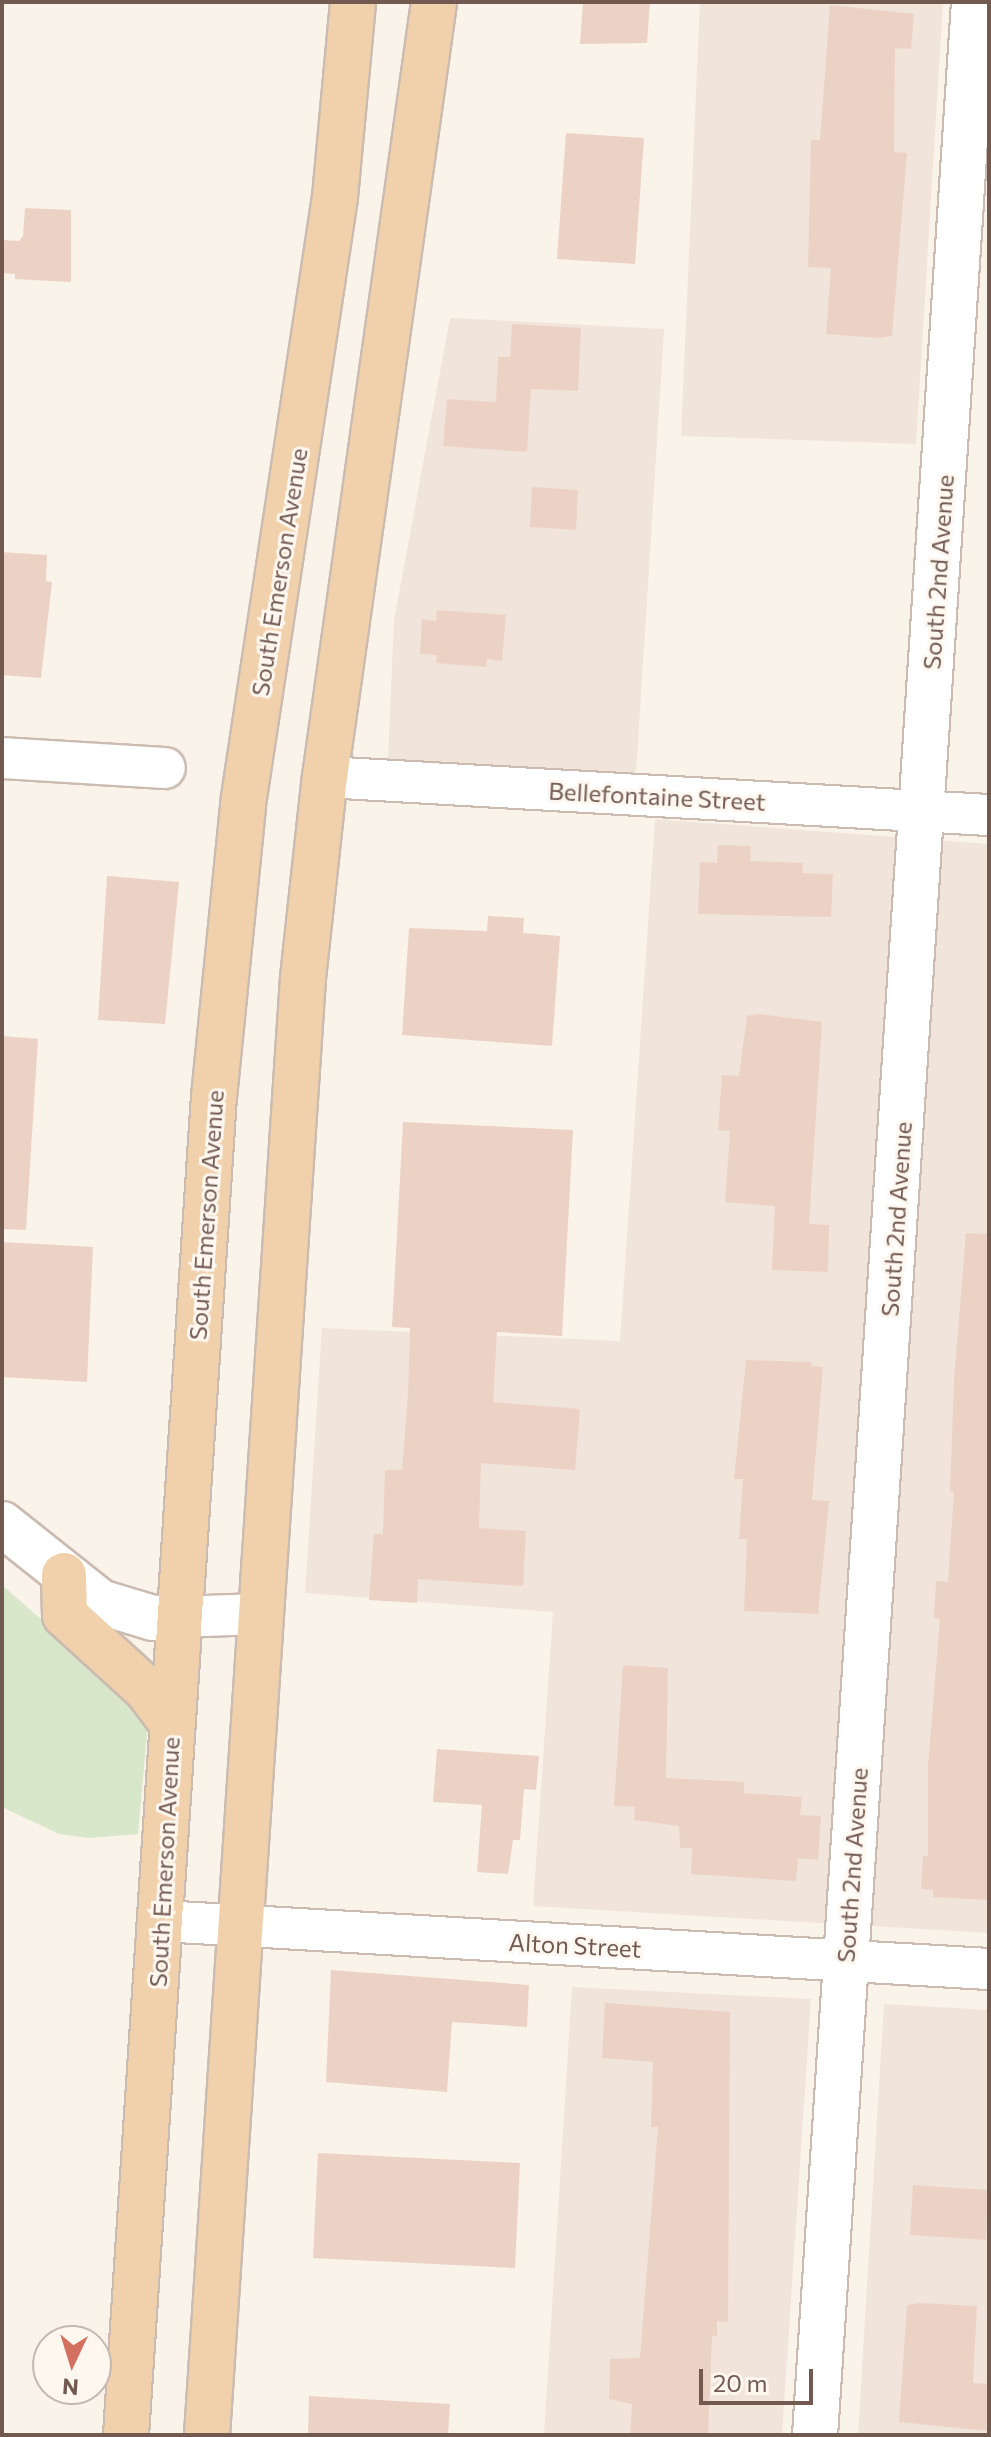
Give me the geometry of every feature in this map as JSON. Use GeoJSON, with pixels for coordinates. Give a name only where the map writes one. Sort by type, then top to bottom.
{"type":"FeatureCollection","features":[{"type":"Feature","properties":{"kind":"main road","name":"South Emerson Avenue"},"geometry":{"type":"LineString","coordinates":[[126,2435],[161,1921],[177,1617],[214,1097],[243,804],[335,197],[353,2]]}},
{"type":"Feature","properties":{"kind":"main road"},"geometry":{"type":"LineString","coordinates":[[207,2435],[303,978],[325,777],[434,2]]}},
{"type":"Feature","properties":{"kind":"main road"},"geometry":{"type":"LineString","coordinates":[[64,1575],[65,1615],[147,1690],[172,1723]]}},
{"type":"Feature","properties":{"kind":"street","name":"South 2nd Avenue"},"geometry":{"type":"LineString","coordinates":[[815,2435],[974,2]]}},
{"type":"Feature","properties":{"kind":"street"},"geometry":{"type":"LineString","coordinates":[[2,758],[165,768]]}},
{"type":"Feature","properties":{"kind":"street","name":"Bellefontaine Street"},"geometry":{"type":"LineString","coordinates":[[325,777],[989,815]]}},
{"type":"Feature","properties":{"kind":"street"},"geometry":{"type":"LineString","coordinates":[[2,1524],[81,1591],[126,1613],[177,1617],[259,1614]]}},
{"type":"Feature","properties":{"kind":"street","name":"Alton Street"},"geometry":{"type":"LineString","coordinates":[[161,1921],[989,1969]]}},
{"type":"Feature","properties":{"kind":"shaded area"},"geometry":{"type":"Polygon","coordinates":[[[700,2],[943,2],[916,444],[681,436],[700,2]]]}},
{"type":"Feature","properties":{"kind":"shaded area"},"geometry":{"type":"Polygon","coordinates":[[[450,318],[664,329],[636,775],[388,759],[394,620],[450,318]]]}},
{"type":"Feature","properties":{"kind":"shaded area"},"geometry":{"type":"Polygon","coordinates":[[[655,819],[989,844],[989,1933],[533,1906],[553,1612],[305,1593],[322,1328],[620,1341],[655,819]]]}},
{"type":"Feature","properties":{"kind":"shaded area"},"geometry":{"type":"Polygon","coordinates":[[[572,1987],[811,1999],[782,2435],[544,2435],[572,1987]]]}},
{"type":"Feature","properties":{"kind":"shaded area"},"geometry":{"type":"Polygon","coordinates":[[[884,2004],[989,2010],[989,2435],[858,2435],[884,2004]]]}},
{"type":"Feature","properties":{"kind":"green space"},"geometry":{"type":"Polygon","coordinates":[[[2,1585],[128,1696],[148,1723],[138,1834],[89,1838],[59,1834],[2,1807],[2,1585]]]}},
{"type":"Feature","properties":{"kind":"building"},"geometry":{"type":"Polygon","coordinates":[[[583,2],[650,2],[647,43],[580,44],[583,2]]]}},
{"type":"Feature","properties":{"kind":"building"},"geometry":{"type":"Polygon","coordinates":[[[830,5],[914,14],[911,49],[895,48],[894,152],[907,153],[892,336],[826,334],[831,268],[808,267],[811,140],[820,140],[830,5]]]}},
{"type":"Feature","properties":{"kind":"building"},"geometry":{"type":"Polygon","coordinates":[[[566,133],[644,138],[635,264],[557,259],[566,133]]]}},
{"type":"Feature","properties":{"kind":"building"},"geometry":{"type":"Polygon","coordinates":[[[25,208],[71,210],[71,282],[15,279],[15,274],[2,273],[2,240],[19,241],[23,236],[25,208]]]}},
{"type":"Feature","properties":{"kind":"building"},"geometry":{"type":"Polygon","coordinates":[[[512,324],[581,328],[578,391],[531,389],[527,452],[443,446],[447,399],[496,402],[498,357],[510,357],[512,324]]]}},
{"type":"Feature","properties":{"kind":"building"},"geometry":{"type":"Polygon","coordinates":[[[532,487],[578,490],[576,530],[530,527],[532,487]]]}},
{"type":"Feature","properties":{"kind":"building"},"geometry":{"type":"Polygon","coordinates":[[[2,552],[47,555],[46,581],[52,582],[41,678],[2,675],[2,552]]]}},
{"type":"Feature","properties":{"kind":"building"},"geometry":{"type":"Polygon","coordinates":[[[437,610],[506,615],[502,661],[487,659],[486,667],[436,663],[437,655],[420,654],[422,619],[436,621],[437,610]]]}},
{"type":"Feature","properties":{"kind":"building"},"geometry":{"type":"Polygon","coordinates":[[[718,845],[751,846],[750,861],[803,863],[802,873],[833,874],[831,917],[698,914],[700,862],[717,863],[718,845]]]}},
{"type":"Feature","properties":{"kind":"building"},"geometry":{"type":"Polygon","coordinates":[[[107,876],[179,882],[165,1024],[98,1020],[107,876]]]}},
{"type":"Feature","properties":{"kind":"building"},"geometry":{"type":"Polygon","coordinates":[[[488,916],[524,918],[523,933],[560,936],[552,1046],[402,1035],[409,928],[487,931],[488,916]]]}},
{"type":"Feature","properties":{"kind":"building"},"geometry":{"type":"Polygon","coordinates":[[[758,1014],[822,1022],[809,1224],[829,1225],[828,1272],[772,1270],[775,1206],[725,1202],[730,1131],[718,1130],[722,1075],[739,1076],[747,1016],[758,1014]]]}},
{"type":"Feature","properties":{"kind":"building"},"geometry":{"type":"Polygon","coordinates":[[[2,1036],[38,1039],[26,1230],[2,1229],[2,1036]]]}},
{"type":"Feature","properties":{"kind":"building"},"geometry":{"type":"Polygon","coordinates":[[[403,1122],[573,1130],[562,1336],[497,1332],[493,1402],[580,1409],[575,1470],[481,1463],[479,1528],[526,1531],[523,1586],[418,1579],[417,1603],[369,1600],[374,1534],[383,1534],[385,1470],[402,1470],[408,1394],[410,1328],[392,1327],[403,1122]]]}},
{"type":"Feature","properties":{"kind":"building"},"geometry":{"type":"Polygon","coordinates":[[[966,1233],[989,1234],[989,1900],[933,1897],[933,1890],[921,1889],[923,1856],[928,1856],[928,1765],[940,1619],[934,1618],[936,1581],[948,1582],[954,1492],[950,1491],[954,1379],[966,1233]]]}},
{"type":"Feature","properties":{"kind":"building"},"geometry":{"type":"Polygon","coordinates":[[[2,1242],[93,1247],[87,1382],[2,1377],[2,1242]]]}},
{"type":"Feature","properties":{"kind":"building"},"geometry":{"type":"Polygon","coordinates":[[[746,1360],[812,1362],[811,1366],[823,1367],[812,1500],[829,1501],[818,1614],[744,1611],[747,1539],[739,1539],[743,1479],[734,1479],[746,1360]]]}},
{"type":"Feature","properties":{"kind":"building"},"geometry":{"type":"Polygon","coordinates":[[[623,1665],[668,1668],[666,1778],[744,1782],[744,1793],[802,1797],[800,1815],[821,1816],[818,1860],[798,1858],[796,1881],[691,1874],[692,1848],[680,1848],[679,1826],[634,1820],[635,1807],[614,1806],[623,1665]]]}},
{"type":"Feature","properties":{"kind":"building"},"geometry":{"type":"Polygon","coordinates":[[[437,1749],[539,1756],[536,1790],[524,1789],[520,1840],[513,1840],[508,1874],[477,1872],[482,1805],[433,1802],[437,1749]]]}},
{"type":"Feature","properties":{"kind":"building"},"geometry":{"type":"Polygon","coordinates":[[[331,1970],[529,1985],[527,2027],[452,2022],[447,2092],[326,2082],[331,1970]]]}},
{"type":"Feature","properties":{"kind":"building"},"geometry":{"type":"Polygon","coordinates":[[[605,2003],[730,2012],[728,2322],[717,2321],[717,2336],[712,2336],[708,2435],[630,2435],[632,2404],[609,2399],[610,2359],[640,2358],[658,2127],[651,2127],[653,2062],[602,2058],[605,2003]]]}},
{"type":"Feature","properties":{"kind":"building"},"geometry":{"type":"Polygon","coordinates":[[[318,2153],[520,2163],[515,2268],[313,2258],[318,2153]]]}},
{"type":"Feature","properties":{"kind":"building"},"geometry":{"type":"Polygon","coordinates":[[[913,2185],[988,2190],[986,2240],[910,2235],[913,2185]]]}},
{"type":"Feature","properties":{"kind":"building"},"geometry":{"type":"Polygon","coordinates":[[[907,2305],[977,2306],[973,2383],[989,2384],[989,2431],[899,2422],[907,2305]]]}},
{"type":"Feature","properties":{"kind":"building"},"geometry":{"type":"Polygon","coordinates":[[[309,2396],[450,2404],[448,2435],[308,2435],[309,2396]]]}}]}
